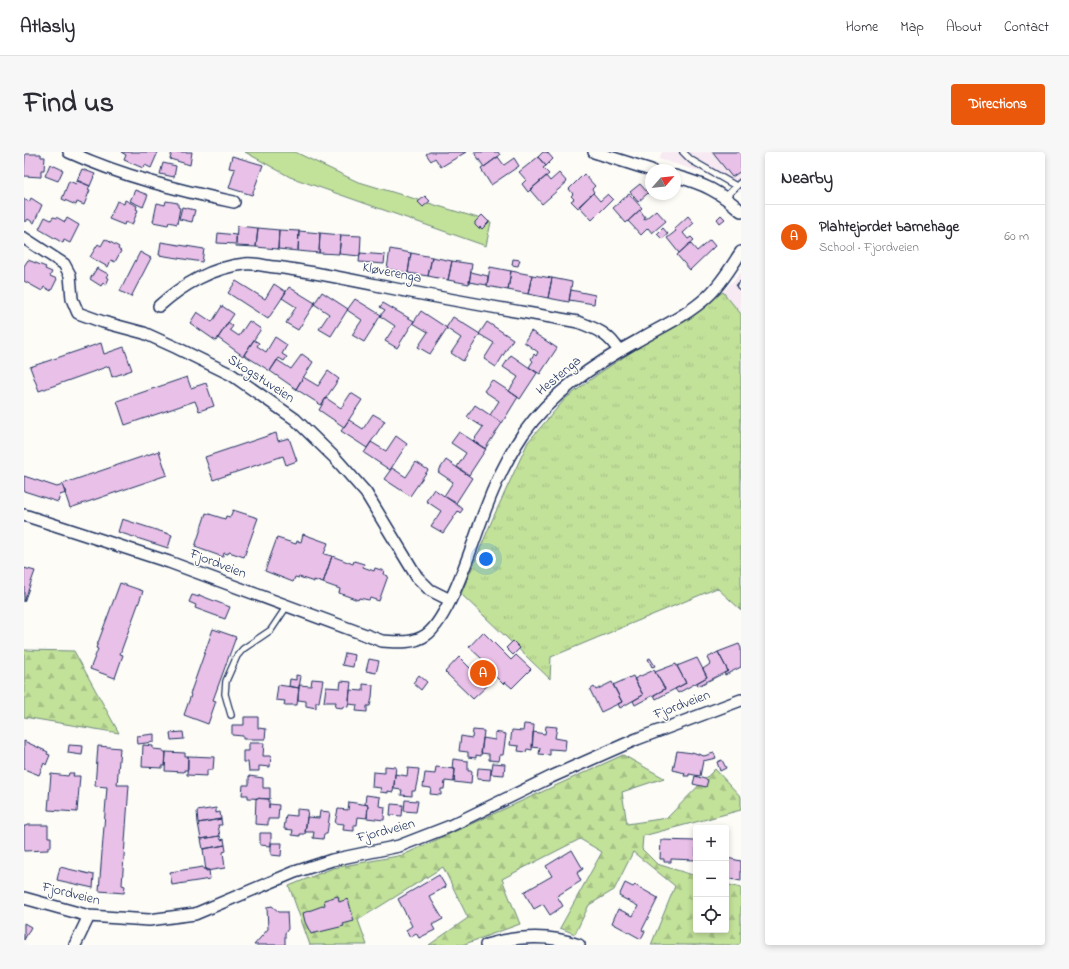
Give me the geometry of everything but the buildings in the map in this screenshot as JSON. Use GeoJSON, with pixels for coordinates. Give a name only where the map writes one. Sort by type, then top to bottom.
{"type":"FeatureCollection","features":[{"type":"Feature","properties":{"kind":"street"},"geometry":{"type":"LineString","coordinates":[[69,152],[100,166],[148,182],[234,202]]}},
{"type":"Feature","properties":{"kind":"street"},"geometry":{"type":"LineString","coordinates":[[594,152],[645,168]]}},
{"type":"Feature","properties":{"kind":"street"},"geometry":{"type":"LineString","coordinates":[[681,178],[701,183],[725,197],[741,211]]}},
{"type":"Feature","properties":{"kind":"street","name":"Skogstuveien"},"geometry":{"type":"LineString","coordinates":[[24,238],[64,264],[70,275],[72,299],[78,313],[103,322],[144,333],[177,348],[232,375],[295,419],[336,459],[366,493],[417,577],[430,590],[450,600]]}},
{"type":"Feature","properties":{"kind":"street","name":"Hestenga"},"geometry":{"type":"LineString","coordinates":[[459,577],[500,476],[523,435],[542,410],[562,390],[592,368],[663,327],[709,296],[726,276],[741,252]]}},
{"type":"Feature","properties":{"kind":"street","name":"Kløverenga"},"geometry":{"type":"LineString","coordinates":[[160,306],[170,296],[194,280],[220,269],[245,264],[269,266],[308,271],[377,286],[578,322],[600,330],[612,340],[620,351]]}},
{"type":"Feature","properties":{"kind":"street","name":"Fjordveien"},"geometry":{"type":"LineString","coordinates":[[24,515],[170,562],[382,641],[406,642],[426,636],[441,620],[459,577]]}},
{"type":"Feature","properties":{"kind":"street","name":"Fjordveien"},"geometry":{"type":"LineString","coordinates":[[24,898],[89,916],[148,920],[196,914],[295,872],[332,860],[399,846],[448,827],[637,738],[741,700]]}},
{"type":"Feature","properties":{"kind":"street"},"geometry":{"type":"LineString","coordinates":[[75,945],[89,916]]}},
{"type":"Feature","properties":{"kind":"street"},"geometry":{"type":"LineString","coordinates":[[486,945],[502,940],[538,937],[563,939],[579,945]]}},
{"type":"Feature","properties":{"kind":"lane"},"geometry":{"type":"LineString","coordinates":[[683,152],[691,160],[739,184],[725,197]]}},
{"type":"Feature","properties":{"kind":"lane"},"geometry":{"type":"LineString","coordinates":[[231,715],[224,694],[226,681],[237,656],[243,649],[271,630],[287,606]]}},
{"type":"Feature","properties":{"kind":"shaded area"},"geometry":{"type":"Polygon","coordinates":[[[662,152],[741,152],[741,192],[704,173],[681,166],[681,164],[675,164],[659,159],[662,152]]]}},
{"type":"Feature","properties":{"kind":"shaded area"},"geometry":{"type":"Polygon","coordinates":[[[741,272],[741,314],[723,292],[741,272]]]}},
{"type":"Feature","properties":{"kind":"green space"},"geometry":{"type":"Polygon","coordinates":[[[245,152],[295,152],[356,181],[491,222],[486,246],[290,177],[245,152]]]}},
{"type":"Feature","properties":{"kind":"green space"},"geometry":{"type":"Polygon","coordinates":[[[723,292],[741,314],[741,610],[717,588],[551,657],[550,679],[461,594],[493,518],[528,442],[565,399],[598,374],[723,292]]]}},
{"type":"Feature","properties":{"kind":"green space"},"geometry":{"type":"Polygon","coordinates":[[[24,650],[74,651],[119,733],[24,717],[24,650]]]}},
{"type":"Feature","properties":{"kind":"green space"},"geometry":{"type":"Polygon","coordinates":[[[623,755],[664,778],[622,792],[627,824],[667,818],[715,769],[741,797],[741,810],[643,836],[642,849],[657,864],[693,875],[693,933],[729,933],[729,885],[741,888],[741,945],[651,945],[675,886],[633,852],[614,890],[589,905],[575,934],[560,928],[602,852],[580,839],[502,879],[520,924],[462,945],[429,945],[468,918],[443,867],[358,920],[367,945],[310,945],[289,886],[333,868],[403,855],[623,755]]]}},
{"type":"Feature","properties":{"kind":"place","name":"Plahtejordet barnehage"},"geometry":{"type":"Point","coordinates":[483,673]}}]}
